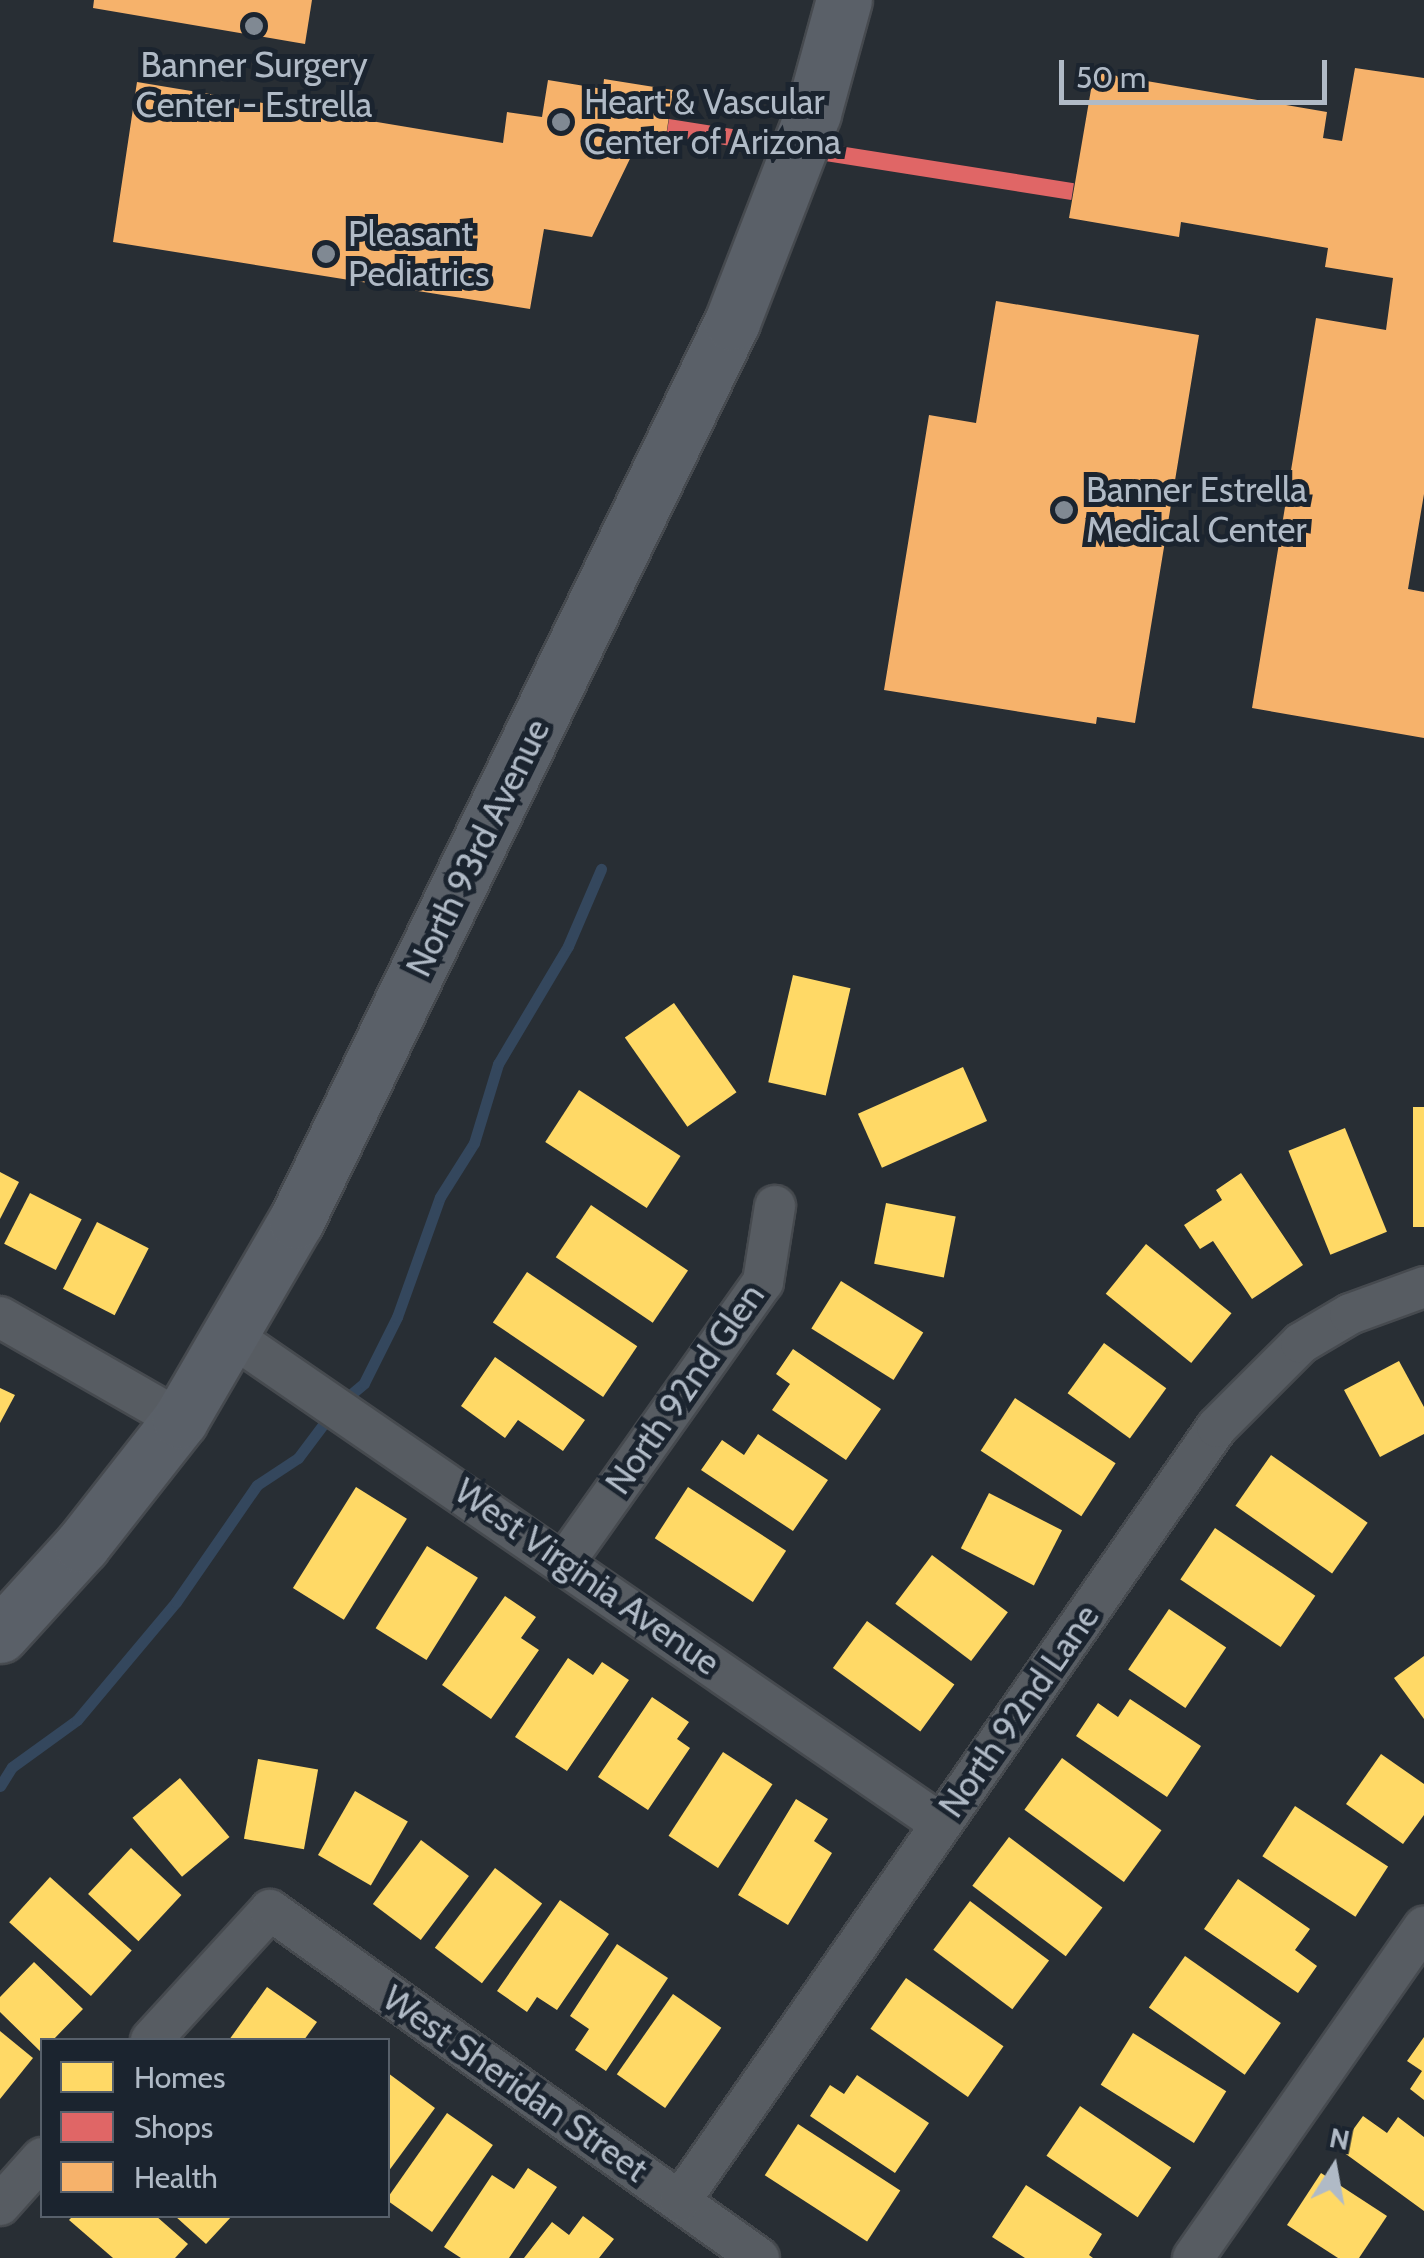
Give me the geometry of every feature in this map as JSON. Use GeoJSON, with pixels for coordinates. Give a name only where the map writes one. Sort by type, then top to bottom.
{"type":"FeatureCollection","features":[{"type":"Feature","properties":{"kind":"street","name":"North 93rd Avenue"},"geometry":{"type":"LineString","coordinates":[[0,1635],[82,1545],[180,1420],[296,1220],[732,322],[813,113],[844,0]]}},
{"type":"Feature","properties":{"kind":"street","name":"North 92nd Glen"},"geometry":{"type":"LineString","coordinates":[[566,1560],[764,1282],[774,1206]]}},
{"type":"Feature","properties":{"kind":"street","name":"North 92nd Lane"},"geometry":{"type":"LineString","coordinates":[[680,2201],[1217,1427],[1301,1343],[1350,1314],[1421,1287]]}},
{"type":"Feature","properties":{"kind":"street"},"geometry":{"type":"LineString","coordinates":[[0,1317],[180,1420]]}},
{"type":"Feature","properties":{"kind":"street","name":"West Virginia Avenue"},"geometry":{"type":"LineString","coordinates":[[230,1335],[566,1560],[942,1824]]}},
{"type":"Feature","properties":{"kind":"street","name":"West Sheridan Street"},"geometry":{"type":"LineString","coordinates":[[153,2038],[270,1910],[758,2258]]}},
{"type":"Feature","properties":{"kind":"street"},"geometry":{"type":"LineString","coordinates":[[1193,2258],[1424,1927]]}},
{"type":"Feature","properties":{"kind":"street"},"geometry":{"type":"LineString","coordinates":[[0,2205],[40,2160]]}},
{"type":"Feature","properties":{"kind":"building: Homes"},"geometry":{"type":"Polygon","coordinates":[[[793,975],[850,988],[826,1095],[768,1082],[793,975]]]}},
{"type":"Feature","properties":{"kind":"building: Homes"},"geometry":{"type":"Polygon","coordinates":[[[674,1003],[737,1092],[687,1127],[625,1037],[674,1003]]]}},
{"type":"Feature","properties":{"kind":"building: Homes"},"geometry":{"type":"Polygon","coordinates":[[[963,1067],[987,1121],[882,1168],[858,1114],[963,1067]]]}},
{"type":"Feature","properties":{"kind":"building: Homes"},"geometry":{"type":"Polygon","coordinates":[[[579,1090],[680,1156],[647,1208],[545,1142],[579,1090]]]}},
{"type":"Feature","properties":{"kind":"building: Homes"},"geometry":{"type":"Polygon","coordinates":[[[1413,1107],[1424,1107],[1424,1227],[1413,1227],[1413,1107]]]}},
{"type":"Feature","properties":{"kind":"building: Homes"},"geometry":{"type":"Polygon","coordinates":[[[1345,1128],[1387,1232],[1330,1255],[1288,1151],[1345,1128]]]}},
{"type":"Feature","properties":{"kind":"building: Homes"},"geometry":{"type":"Polygon","coordinates":[[[0,1172],[19,1182],[0,1219],[0,1172]]]}},
{"type":"Feature","properties":{"kind":"building: Homes"},"geometry":{"type":"Polygon","coordinates":[[[1241,1173],[1303,1265],[1252,1299],[1213,1241],[1200,1249],[1184,1225],[1222,1200],[1216,1190],[1241,1173]]]}},
{"type":"Feature","properties":{"kind":"building: Homes"},"geometry":{"type":"Polygon","coordinates":[[[30,1193],[82,1219],[56,1270],[4,1244],[30,1193]]]}},
{"type":"Feature","properties":{"kind":"building: Homes"},"geometry":{"type":"Polygon","coordinates":[[[886,1203],[956,1217],[944,1277],[874,1264],[886,1203]]]}},
{"type":"Feature","properties":{"kind":"building: Homes"},"geometry":{"type":"Polygon","coordinates":[[[591,1205],[688,1270],[653,1323],[556,1257],[591,1205]]]}},
{"type":"Feature","properties":{"kind":"building: Homes"},"geometry":{"type":"Polygon","coordinates":[[[97,1222],[149,1248],[115,1315],[63,1289],[97,1222]]]}},
{"type":"Feature","properties":{"kind":"building: Homes"},"geometry":{"type":"Polygon","coordinates":[[[1146,1244],[1231,1313],[1191,1363],[1106,1294],[1146,1244]]]}},
{"type":"Feature","properties":{"kind":"building: Homes"},"geometry":{"type":"Polygon","coordinates":[[[527,1272],[637,1346],[603,1397],[493,1323],[527,1272]]]}},
{"type":"Feature","properties":{"kind":"building: Homes"},"geometry":{"type":"Polygon","coordinates":[[[841,1281],[923,1332],[894,1380],[811,1328],[841,1281]]]}},
{"type":"Feature","properties":{"kind":"building: Homes"},"geometry":{"type":"Polygon","coordinates":[[[1104,1343],[1166,1388],[1130,1438],[1068,1393],[1104,1343]]]}},
{"type":"Feature","properties":{"kind":"building: Homes"},"geometry":{"type":"Polygon","coordinates":[[[793,1349],[881,1409],[846,1460],[772,1410],[790,1384],[776,1374],[793,1349]]]}},
{"type":"Feature","properties":{"kind":"building: Homes"},"geometry":{"type":"Polygon","coordinates":[[[495,1357],[585,1420],[563,1451],[518,1420],[505,1438],[461,1406],[495,1357]]]}},
{"type":"Feature","properties":{"kind":"building: Homes"},"geometry":{"type":"Polygon","coordinates":[[[1399,1361],[1424,1407],[1424,1434],[1380,1457],[1344,1390],[1399,1361]]]}},
{"type":"Feature","properties":{"kind":"building: Homes"},"geometry":{"type":"Polygon","coordinates":[[[0,1388],[15,1395],[0,1423],[0,1388]]]}},
{"type":"Feature","properties":{"kind":"building: Homes"},"geometry":{"type":"Polygon","coordinates":[[[1015,1398],[1116,1463],[1081,1516],[981,1451],[1015,1398]]]}},
{"type":"Feature","properties":{"kind":"building: Homes"},"geometry":{"type":"Polygon","coordinates":[[[758,1434],[828,1480],[793,1531],[701,1470],[722,1440],[744,1455],[758,1434]]]}},
{"type":"Feature","properties":{"kind":"building: Homes"},"geometry":{"type":"Polygon","coordinates":[[[1271,1455],[1368,1523],[1332,1573],[1235,1506],[1271,1455]]]}},
{"type":"Feature","properties":{"kind":"building: Homes"},"geometry":{"type":"Polygon","coordinates":[[[356,1487],[407,1519],[344,1620],[293,1588],[356,1487]]]}},
{"type":"Feature","properties":{"kind":"building: Homes"},"geometry":{"type":"Polygon","coordinates":[[[688,1487],[786,1551],[753,1602],[655,1538],[688,1487]]]}},
{"type":"Feature","properties":{"kind":"building: Homes"},"geometry":{"type":"Polygon","coordinates":[[[989,1493],[1062,1530],[1034,1585],[961,1548],[989,1493]]]}},
{"type":"Feature","properties":{"kind":"building: Homes"},"geometry":{"type":"Polygon","coordinates":[[[1215,1528],[1315,1596],[1281,1647],[1180,1579],[1215,1528]]]}},
{"type":"Feature","properties":{"kind":"building: Homes"},"geometry":{"type":"Polygon","coordinates":[[[427,1546],[478,1578],[426,1660],[376,1628],[427,1546]]]}},
{"type":"Feature","properties":{"kind":"building: Homes"},"geometry":{"type":"Polygon","coordinates":[[[932,1555],[1008,1612],[971,1661],[895,1604],[932,1555]]]}},
{"type":"Feature","properties":{"kind":"building: Homes"},"geometry":{"type":"Polygon","coordinates":[[[505,1596],[536,1617],[521,1638],[539,1650],[491,1719],[442,1685],[505,1596]]]}},
{"type":"Feature","properties":{"kind":"building: Homes"},"geometry":{"type":"Polygon","coordinates":[[[1169,1609],[1226,1648],[1185,1708],[1128,1670],[1169,1609]]]}},
{"type":"Feature","properties":{"kind":"building: Homes"},"geometry":{"type":"Polygon","coordinates":[[[867,1621],[954,1684],[920,1731],[833,1668],[867,1621]]]}},
{"type":"Feature","properties":{"kind":"building: Homes"},"geometry":{"type":"Polygon","coordinates":[[[1424,1656],[1424,1719],[1394,1678],[1424,1656]]]}},
{"type":"Feature","properties":{"kind":"building: Homes"},"geometry":{"type":"Polygon","coordinates":[[[568,1658],[593,1675],[602,1662],[629,1680],[567,1771],[515,1737],[568,1658]]]}},
{"type":"Feature","properties":{"kind":"building: Homes"},"geometry":{"type":"Polygon","coordinates":[[[652,1697],[689,1722],[677,1739],[690,1748],[648,1810],[598,1777],[652,1697]]]}},
{"type":"Feature","properties":{"kind":"building: Homes"},"geometry":{"type":"Polygon","coordinates":[[[1130,1699],[1201,1746],[1167,1797],[1076,1736],[1098,1703],[1118,1717],[1130,1699]]]}},
{"type":"Feature","properties":{"kind":"building: Homes"},"geometry":{"type":"Polygon","coordinates":[[[723,1752],[772,1784],[718,1868],[669,1836],[723,1752]]]}},
{"type":"Feature","properties":{"kind":"building: Homes"},"geometry":{"type":"Polygon","coordinates":[[[1381,1754],[1424,1784],[1424,1815],[1403,1844],[1346,1804],[1381,1754]]]}},
{"type":"Feature","properties":{"kind":"building: Homes"},"geometry":{"type":"Polygon","coordinates":[[[1062,1758],[1162,1830],[1124,1882],[1024,1810],[1062,1758]]]}},
{"type":"Feature","properties":{"kind":"building: Homes"},"geometry":{"type":"Polygon","coordinates":[[[258,1759],[318,1770],[304,1849],[244,1839],[258,1759]]]}},
{"type":"Feature","properties":{"kind":"building: Homes"},"geometry":{"type":"Polygon","coordinates":[[[180,1778],[229,1837],[182,1877],[133,1818],[180,1778]]]}},
{"type":"Feature","properties":{"kind":"building: Homes"},"geometry":{"type":"Polygon","coordinates":[[[355,1791],[408,1822],[371,1886],[318,1855],[355,1791]]]}},
{"type":"Feature","properties":{"kind":"building: Homes"},"geometry":{"type":"Polygon","coordinates":[[[796,1799],[828,1819],[814,1841],[832,1853],[788,1925],[738,1895],[796,1799]]]}},
{"type":"Feature","properties":{"kind":"building: Homes"},"geometry":{"type":"Polygon","coordinates":[[[1295,1806],[1388,1866],[1355,1917],[1262,1856],[1295,1806]]]}},
{"type":"Feature","properties":{"kind":"building: Homes"},"geometry":{"type":"Polygon","coordinates":[[[1009,1837],[1102,1907],[1066,1956],[972,1886],[1009,1837]]]}},
{"type":"Feature","properties":{"kind":"building: Homes"},"geometry":{"type":"Polygon","coordinates":[[[421,1840],[469,1876],[421,1940],[373,1904],[421,1840]]]}},
{"type":"Feature","properties":{"kind":"building: Homes"},"geometry":{"type":"Polygon","coordinates":[[[131,1848],[181,1895],[138,1941],[88,1894],[131,1848]]]}},
{"type":"Feature","properties":{"kind":"building: Homes"},"geometry":{"type":"Polygon","coordinates":[[[495,1868],[542,1904],[482,1983],[435,1948],[495,1868]]]}},
{"type":"Feature","properties":{"kind":"building: Homes"},"geometry":{"type":"Polygon","coordinates":[[[50,1877],[132,1951],[91,1996],[9,1922],[50,1877]]]}},
{"type":"Feature","properties":{"kind":"building: Homes"},"geometry":{"type":"Polygon","coordinates":[[[1238,1879],[1310,1929],[1295,1950],[1317,1966],[1298,1993],[1204,1929],[1238,1879]]]}},
{"type":"Feature","properties":{"kind":"building: Homes"},"geometry":{"type":"Polygon","coordinates":[[[560,1900],[609,1934],[557,2010],[537,1997],[527,2012],[497,1991],[560,1900]]]}},
{"type":"Feature","properties":{"kind":"building: Homes"},"geometry":{"type":"Polygon","coordinates":[[[970,1901],[1049,1961],[1012,2009],[933,1950],[970,1901]]]}},
{"type":"Feature","properties":{"kind":"building: Homes"},"geometry":{"type":"Polygon","coordinates":[[[617,1944],[668,1978],[606,2071],[575,2050],[589,2029],[570,2016],[617,1944]]]}},
{"type":"Feature","properties":{"kind":"building: Homes"},"geometry":{"type":"Polygon","coordinates":[[[1185,1956],[1281,2023],[1245,2075],[1149,2008],[1185,1956]]]}},
{"type":"Feature","properties":{"kind":"building: Homes"},"geometry":{"type":"Polygon","coordinates":[[[34,1962],[83,2009],[55,2038],[40,2038],[40,2051],[0,2012],[0,1997],[34,1962]]]}},
{"type":"Feature","properties":{"kind":"building: Homes"},"geometry":{"type":"Polygon","coordinates":[[[906,1978],[1003,2046],[968,2097],[870,2029],[906,1978]]]}},
{"type":"Feature","properties":{"kind":"building: Homes"},"geometry":{"type":"Polygon","coordinates":[[[267,1987],[317,2022],[305,2038],[230,2038],[267,1987]]]}},
{"type":"Feature","properties":{"kind":"building: Homes"},"geometry":{"type":"Polygon","coordinates":[[[673,1994],[721,2028],[665,2108],[617,2074],[673,1994]]]}},
{"type":"Feature","properties":{"kind":"building: Homes"},"geometry":{"type":"Polygon","coordinates":[[[0,2031],[33,2058],[0,2099],[0,2031]]]}},
{"type":"Feature","properties":{"kind":"building: Homes"},"geometry":{"type":"Polygon","coordinates":[[[1133,2033],[1226,2091],[1194,2143],[1101,2085],[1133,2033]]]}},
{"type":"Feature","properties":{"kind":"building: Homes"},"geometry":{"type":"Polygon","coordinates":[[[1424,2037],[1424,2100],[1410,2089],[1422,2071],[1407,2061],[1424,2037]]]}},
{"type":"Feature","properties":{"kind":"building: Homes"},"geometry":{"type":"Polygon","coordinates":[[[390,2074],[435,2108],[390,2169],[390,2074]]]}},
{"type":"Feature","properties":{"kind":"building: Homes"},"geometry":{"type":"Polygon","coordinates":[[[857,2075],[929,2123],[895,2173],[810,2116],[830,2085],[844,2094],[857,2075]]]}},
{"type":"Feature","properties":{"kind":"building: Homes"},"geometry":{"type":"Polygon","coordinates":[[[1080,2106],[1171,2168],[1138,2217],[1046,2156],[1080,2106]]]}},
{"type":"Feature","properties":{"kind":"building: Homes"},"geometry":{"type":"Polygon","coordinates":[[[447,2113],[493,2145],[432,2232],[390,2202],[390,2194],[447,2113]]]}},
{"type":"Feature","properties":{"kind":"building: Homes"},"geometry":{"type":"Polygon","coordinates":[[[1363,2116],[1387,2133],[1398,2117],[1424,2137],[1424,2211],[1339,2149],[1363,2116]]]}},
{"type":"Feature","properties":{"kind":"building: Homes"},"geometry":{"type":"Polygon","coordinates":[[[798,2124],[900,2190],[867,2242],[765,2175],[798,2124]]]}},
{"type":"Feature","properties":{"kind":"building: Homes"},"geometry":{"type":"Polygon","coordinates":[[[528,2168],[557,2187],[509,2258],[461,2258],[444,2247],[492,2175],[514,2189],[528,2168]]]}},
{"type":"Feature","properties":{"kind":"building: Homes"},"geometry":{"type":"Polygon","coordinates":[[[1321,2173],[1387,2216],[1359,2258],[1338,2258],[1287,2225],[1321,2173]]]}},
{"type":"Feature","properties":{"kind":"building: Homes"},"geometry":{"type":"Polygon","coordinates":[[[1026,2185],[1102,2234],[1089,2255],[1093,2258],[1025,2258],[992,2237],[1026,2185]]]}},
{"type":"Feature","properties":{"kind":"building: Homes"},"geometry":{"type":"Polygon","coordinates":[[[583,2216],[614,2239],[599,2258],[524,2258],[552,2222],[569,2235],[583,2216]]]}},
{"type":"Feature","properties":{"kind":"building: Homes"},"geometry":{"type":"Polygon","coordinates":[[[158,2218],[188,2244],[175,2258],[113,2258],[69,2220],[158,2218]]]}},
{"type":"Feature","properties":{"kind":"building: Homes"},"geometry":{"type":"Polygon","coordinates":[[[177,2218],[230,2218],[206,2244],[177,2218]]]}},
{"type":"Feature","properties":{"kind":"building: Shops"},"geometry":{"type":"Polygon","coordinates":[[[669,119],[1074,183],[1071,200],[666,136],[669,119]]]}},
{"type":"Feature","properties":{"kind":"building: Health","name":"Banner Surgery Center - Estrella"},"geometry":{"type":"Polygon","coordinates":[[[94,0],[312,0],[305,44],[93,8],[94,0]]]}},
{"type":"Feature","properties":{"kind":"building: Health"},"geometry":{"type":"Polygon","coordinates":[[[1355,68],[1424,78],[1424,494],[1408,589],[1424,592],[1424,738],[1252,708],[1316,318],[1386,330],[1393,278],[1325,267],[1328,248],[1181,222],[1179,237],[1069,218],[1094,72],[1327,112],[1323,138],[1342,141],[1355,68]]]}},
{"type":"Feature","properties":{"kind":"building: Health"},"geometry":{"type":"Polygon","coordinates":[[[604,79],[673,90],[666,136],[643,132],[592,237],[544,229],[530,309],[113,242],[137,82],[503,143],[507,112],[542,117],[548,80],[603,89],[604,79]]]}},
{"type":"Feature","properties":{"kind":"building: Health"},"geometry":{"type":"Polygon","coordinates":[[[996,301],[1199,335],[1135,723],[1097,717],[1096,724],[884,690],[929,415],[976,423],[996,301]]]}},
{"type":"Feature","properties":{"kind":"waterway"},"geometry":{"type":"LineString","coordinates":[[0,1786],[12,1767],[77,1720],[176,1602],[257,1485],[298,1458],[337,1406],[364,1383],[397,1317],[440,1197],[474,1143],[498,1064],[568,946],[601,869]]}},
{"type":"Feature","properties":{"kind":"place","name":"Banner Surgery Center - Estrella"},"geometry":{"type":"Point","coordinates":[254,26]}},
{"type":"Feature","properties":{"kind":"place","name":"Heart & Vascular Center of Arizona"},"geometry":{"type":"Point","coordinates":[561,122]}},
{"type":"Feature","properties":{"kind":"place","name":"Pleasant Pediatrics"},"geometry":{"type":"Point","coordinates":[326,254]}},
{"type":"Feature","properties":{"kind":"place","name":"Banner Estrella Medical Center"},"geometry":{"type":"Point","coordinates":[1064,510]}}]}
